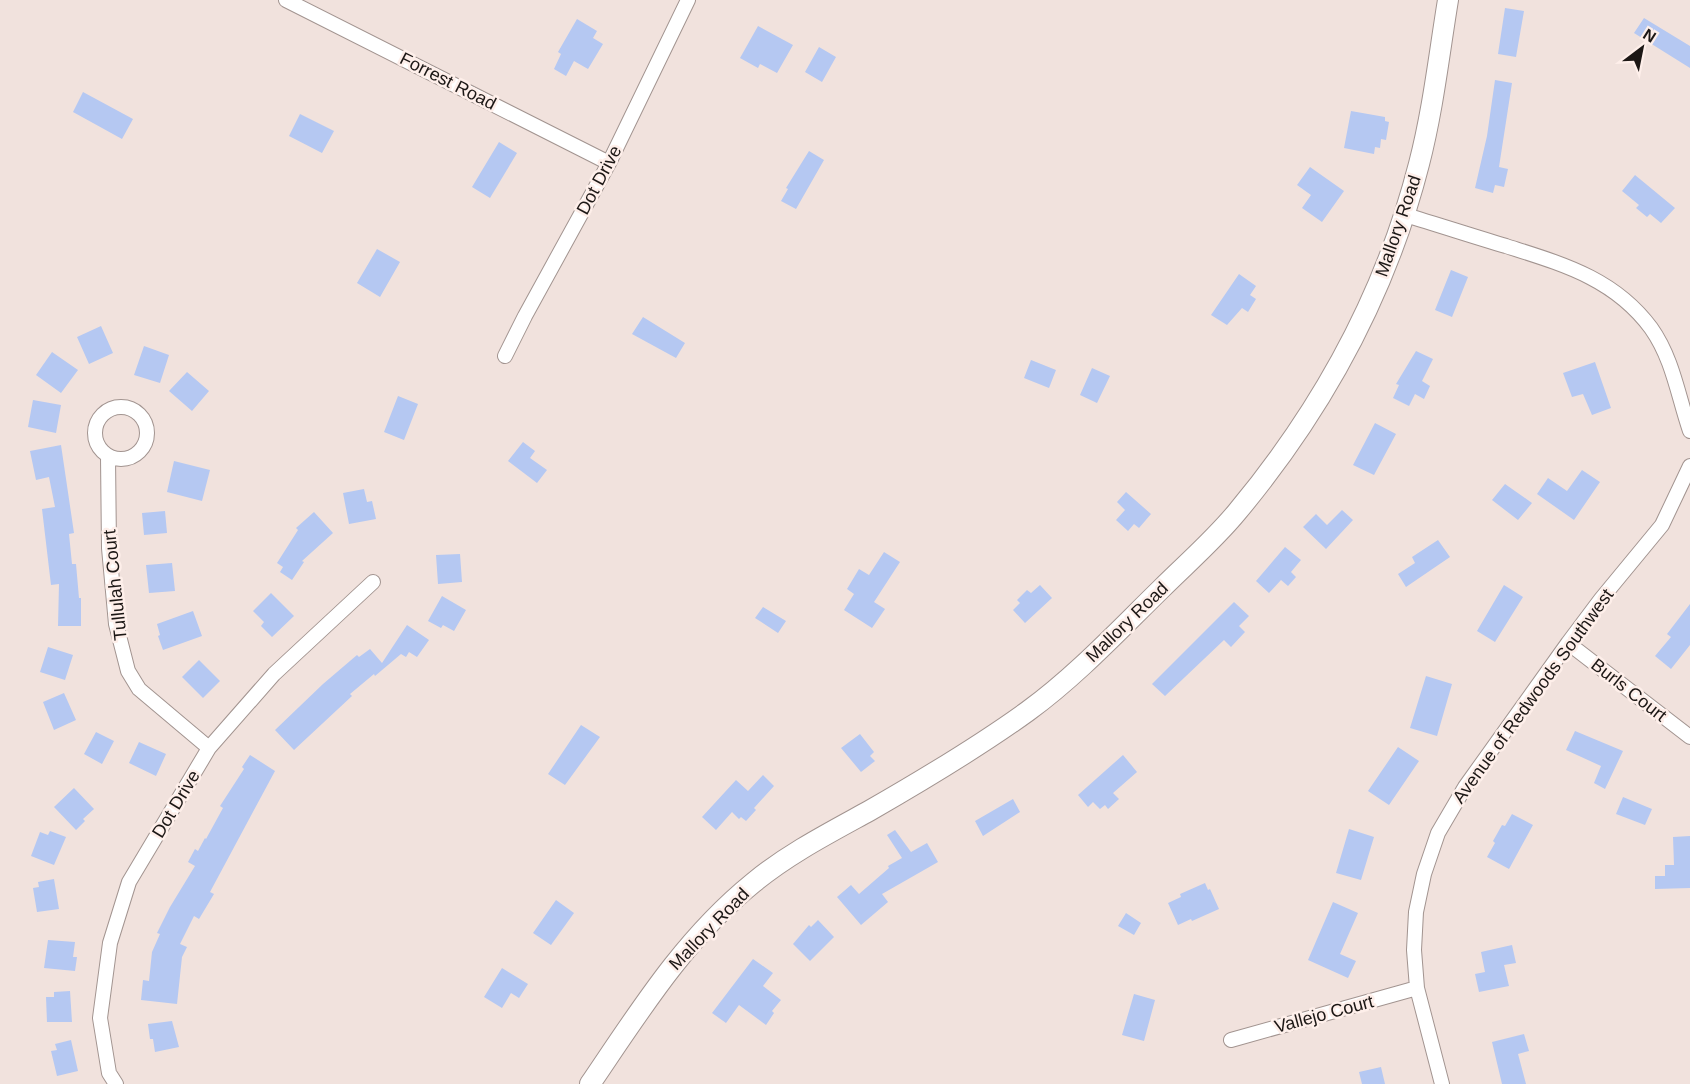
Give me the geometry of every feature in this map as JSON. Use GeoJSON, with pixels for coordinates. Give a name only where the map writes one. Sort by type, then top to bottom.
{"type":"FeatureCollection","features":[{"type":"Feature","properties":{"kind":"street","name":"Forrest Road"},"geometry":{"type":"LineString","coordinates":[[286,0],[609,163]]}},
{"type":"Feature","properties":{"kind":"street","name":"Dot Drive"},"geometry":{"type":"LineString","coordinates":[[505,356],[609,163],[688,0]]}},
{"type":"Feature","properties":{"kind":"street","name":"Mallory Road"},"geometry":{"type":"LineString","coordinates":[[590,1084],[663,976],[720,912],[755,881],[792,854],[950,764],[1031,709],[1100,650],[1234,515],[1288,448],[1335,375],[1373,298],[1405,215],[1420,162],[1448,0]]}},
{"type":"Feature","properties":{"kind":"street"},"geometry":{"type":"LineString","coordinates":[[1405,215],[1569,266],[1596,279],[1622,297],[1651,328],[1670,363],[1690,431]]}},
{"type":"Feature","properties":{"kind":"street","name":"Tullulah Court"},"geometry":{"type":"LineString","coordinates":[[108,457],[109,548],[116,624],[128,671],[139,688],[209,748]]}},
{"type":"Feature","properties":{"kind":"street","name":"Avenue of Redwoods Southwest"},"geometry":{"type":"LineString","coordinates":[[1442,1084],[1417,988],[1414,950],[1416,912],[1424,874],[1438,833],[1465,787],[1568,643],[1662,525],[1690,466]]}},
{"type":"Feature","properties":{"kind":"street","name":"Dot Drive"},"geometry":{"type":"LineString","coordinates":[[116,1084],[109,1073],[100,1018],[110,943],[129,882],[209,748],[274,674],[373,582]]}},
{"type":"Feature","properties":{"kind":"street","name":"Burls Court"},"geometry":{"type":"LineString","coordinates":[[1568,643],[1690,737]]}},
{"type":"Feature","properties":{"kind":"street","name":"Vallejo Court"},"geometry":{"type":"LineString","coordinates":[[1231,1040],[1417,988]]}},
{"type":"Feature","properties":{"kind":"building"},"geometry":{"type":"Polygon","coordinates":[[[1505,8],[1524,11],[1516,57],[1498,54],[1505,8]]]}},
{"type":"Feature","properties":{"kind":"building"},"geometry":{"type":"Polygon","coordinates":[[[1644,18],[1690,46],[1690,68],[1634,33],[1644,18]]]}},
{"type":"Feature","properties":{"kind":"building"},"geometry":{"type":"Polygon","coordinates":[[[577,19],[597,31],[593,38],[603,44],[588,69],[574,61],[566,76],[554,69],[561,54],[558,52],[577,19]]]}},
{"type":"Feature","properties":{"kind":"building"},"geometry":{"type":"Polygon","coordinates":[[[758,26],[793,45],[777,73],[760,64],[758,68],[740,58],[758,26]]]}},
{"type":"Feature","properties":{"kind":"building"},"geometry":{"type":"Polygon","coordinates":[[[819,47],[836,57],[822,82],[805,72],[819,47]]]}},
{"type":"Feature","properties":{"kind":"building"},"geometry":{"type":"Polygon","coordinates":[[[1495,80],[1512,83],[1499,167],[1508,169],[1504,187],[1495,185],[1493,193],[1475,188],[1487,136],[1495,80]]]}},
{"type":"Feature","properties":{"kind":"building"},"geometry":{"type":"Polygon","coordinates":[[[83,92],[133,119],[122,139],[73,112],[83,92]]]}},
{"type":"Feature","properties":{"kind":"building"},"geometry":{"type":"Polygon","coordinates":[[[1351,111],[1385,117],[1385,121],[1389,122],[1386,140],[1381,139],[1380,148],[1375,147],[1374,154],[1344,148],[1351,111]]]}},
{"type":"Feature","properties":{"kind":"building"},"geometry":{"type":"Polygon","coordinates":[[[300,114],[334,131],[322,153],[289,136],[300,114]]]}},
{"type":"Feature","properties":{"kind":"building"},"geometry":{"type":"Polygon","coordinates":[[[499,142],[517,153],[490,198],[472,187],[499,142]]]}},
{"type":"Feature","properties":{"kind":"building"},"geometry":{"type":"Polygon","coordinates":[[[809,151],[824,160],[796,209],[781,201],[788,189],[786,188],[809,151]]]}},
{"type":"Feature","properties":{"kind":"building"},"geometry":{"type":"Polygon","coordinates":[[[1310,167],[1344,191],[1322,222],[1302,208],[1311,195],[1297,185],[1310,167]]]}},
{"type":"Feature","properties":{"kind":"building"},"geometry":{"type":"Polygon","coordinates":[[[1635,175],[1675,208],[1661,223],[1650,214],[1647,217],[1636,208],[1639,205],[1622,191],[1635,175]]]}},
{"type":"Feature","properties":{"kind":"building"},"geometry":{"type":"Polygon","coordinates":[[[377,249],[400,262],[380,297],[357,283],[377,249]]]}},
{"type":"Feature","properties":{"kind":"building"},"geometry":{"type":"Polygon","coordinates":[[[1451,270],[1468,277],[1452,317],[1435,310],[1451,270]]]}},
{"type":"Feature","properties":{"kind":"building"},"geometry":{"type":"Polygon","coordinates":[[[1239,274],[1256,286],[1250,295],[1256,299],[1248,312],[1242,308],[1227,325],[1211,315],[1239,274]]]}},
{"type":"Feature","properties":{"kind":"building"},"geometry":{"type":"Polygon","coordinates":[[[643,317],[685,343],[676,358],[632,334],[643,317]]]}},
{"type":"Feature","properties":{"kind":"building"},"geometry":{"type":"Polygon","coordinates":[[[101,326],[113,353],[89,364],[77,337],[101,326]]]}},
{"type":"Feature","properties":{"kind":"building"},"geometry":{"type":"Polygon","coordinates":[[[144,346],[169,355],[160,383],[134,375],[144,346]]]}},
{"type":"Feature","properties":{"kind":"building"},"geometry":{"type":"Polygon","coordinates":[[[1416,351],[1433,359],[1422,381],[1430,386],[1424,399],[1415,394],[1409,406],[1393,398],[1399,385],[1396,384],[1416,351]]]}},
{"type":"Feature","properties":{"kind":"building"},"geometry":{"type":"Polygon","coordinates":[[[52,352],[78,370],[61,393],[36,375],[52,352]]]}},
{"type":"Feature","properties":{"kind":"building"},"geometry":{"type":"Polygon","coordinates":[[[1031,360],[1056,370],[1049,388],[1024,378],[1031,360]]]}},
{"type":"Feature","properties":{"kind":"building"},"geometry":{"type":"Polygon","coordinates":[[[1595,362],[1611,408],[1592,415],[1583,394],[1572,397],[1563,373],[1595,362]]]}},
{"type":"Feature","properties":{"kind":"building"},"geometry":{"type":"Polygon","coordinates":[[[1092,368],[1110,376],[1097,403],[1080,395],[1092,368]]]}},
{"type":"Feature","properties":{"kind":"building"},"geometry":{"type":"Polygon","coordinates":[[[187,372],[209,391],[192,411],[169,391],[187,372]]]}},
{"type":"Feature","properties":{"kind":"building"},"geometry":{"type":"Polygon","coordinates":[[[398,396],[418,404],[404,440],[384,432],[398,396]]]}},
{"type":"Feature","properties":{"kind":"building"},"geometry":{"type":"Polygon","coordinates":[[[33,400],[61,405],[56,433],[28,427],[33,400]]]}},
{"type":"Feature","properties":{"kind":"building"},"geometry":{"type":"Polygon","coordinates":[[[1375,423],[1396,434],[1374,475],[1353,465],[1375,423]]]}},
{"type":"Feature","properties":{"kind":"building"},"geometry":{"type":"Polygon","coordinates":[[[523,442],[535,451],[530,458],[547,470],[537,483],[508,461],[523,442]]]}},
{"type":"Feature","properties":{"kind":"building"},"geometry":{"type":"Polygon","coordinates":[[[61,445],[74,533],[69,534],[72,564],[76,564],[79,598],[81,598],[81,626],[58,626],[59,584],[51,585],[42,509],[55,507],[49,477],[36,480],[30,451],[61,445]]]}},
{"type":"Feature","properties":{"kind":"building"},"geometry":{"type":"Polygon","coordinates":[[[174,461],[210,470],[202,501],[167,492],[174,461]]]}},
{"type":"Feature","properties":{"kind":"building"},"geometry":{"type":"Polygon","coordinates":[[[1582,470],[1600,482],[1574,520],[1537,494],[1548,478],[1567,491],[1582,470]]]}},
{"type":"Feature","properties":{"kind":"building"},"geometry":{"type":"Polygon","coordinates":[[[1505,484],[1532,503],[1518,520],[1492,500],[1505,484]]]}},
{"type":"Feature","properties":{"kind":"building"},"geometry":{"type":"Polygon","coordinates":[[[364,489],[367,502],[372,501],[376,519],[349,524],[343,493],[364,489]]]}},
{"type":"Feature","properties":{"kind":"building"},"geometry":{"type":"Polygon","coordinates":[[[1126,492],[1151,514],[1139,528],[1134,524],[1128,531],[1116,520],[1125,510],[1117,502],[1126,492]]]}},
{"type":"Feature","properties":{"kind":"building"},"geometry":{"type":"Polygon","coordinates":[[[1342,510],[1353,520],[1326,549],[1303,527],[1316,514],[1327,525],[1342,510]]]}},
{"type":"Feature","properties":{"kind":"building"},"geometry":{"type":"Polygon","coordinates":[[[165,511],[167,533],[144,535],[142,513],[165,511]]]}},
{"type":"Feature","properties":{"kind":"building"},"geometry":{"type":"Polygon","coordinates":[[[314,512],[333,533],[302,561],[304,562],[292,580],[280,572],[283,567],[277,563],[298,530],[296,528],[314,512]]]}},
{"type":"Feature","properties":{"kind":"building"},"geometry":{"type":"Polygon","coordinates":[[[1438,540],[1450,557],[1406,587],[1398,574],[1415,563],[1412,557],[1438,540]]]}},
{"type":"Feature","properties":{"kind":"building"},"geometry":{"type":"Polygon","coordinates":[[[1285,547],[1301,560],[1291,572],[1296,577],[1288,586],[1281,580],[1269,593],[1256,581],[1285,547]]]}},
{"type":"Feature","properties":{"kind":"building"},"geometry":{"type":"Polygon","coordinates":[[[884,552],[900,562],[874,602],[885,609],[872,628],[844,610],[854,594],[847,589],[859,569],[869,575],[884,552]]]}},
{"type":"Feature","properties":{"kind":"building"},"geometry":{"type":"Polygon","coordinates":[[[460,554],[462,582],[438,584],[436,555],[460,554]]]}},
{"type":"Feature","properties":{"kind":"building"},"geometry":{"type":"Polygon","coordinates":[[[172,563],[175,591],[149,593],[146,565],[172,563]]]}},
{"type":"Feature","properties":{"kind":"building"},"geometry":{"type":"Polygon","coordinates":[[[1040,585],[1052,598],[1025,623],[1013,610],[1020,603],[1017,600],[1027,590],[1031,593],[1040,585]]]}},
{"type":"Feature","properties":{"kind":"building"},"geometry":{"type":"Polygon","coordinates":[[[1504,585],[1523,597],[1495,642],[1477,631],[1504,585]]]}},
{"type":"Feature","properties":{"kind":"building"},"geometry":{"type":"Polygon","coordinates":[[[271,593],[294,616],[272,637],[261,626],[264,622],[253,611],[271,593]]]}},
{"type":"Feature","properties":{"kind":"building"},"geometry":{"type":"Polygon","coordinates":[[[442,596],[466,610],[454,631],[443,625],[441,628],[428,621],[442,596]]]}},
{"type":"Feature","properties":{"kind":"building"},"geometry":{"type":"Polygon","coordinates":[[[1234,602],[1249,616],[1239,626],[1245,632],[1231,647],[1224,640],[1165,696],[1152,684],[1234,602]]]}},
{"type":"Feature","properties":{"kind":"building"},"geometry":{"type":"Polygon","coordinates":[[[1690,604],[1690,645],[1671,669],[1655,656],[1671,637],[1667,634],[1690,604]]]}},
{"type":"Feature","properties":{"kind":"building"},"geometry":{"type":"Polygon","coordinates":[[[763,607],[786,621],[778,633],[755,618],[763,607]]]}},
{"type":"Feature","properties":{"kind":"building"},"geometry":{"type":"Polygon","coordinates":[[[193,611],[202,636],[163,650],[157,624],[193,611]]]}},
{"type":"Feature","properties":{"kind":"building"},"geometry":{"type":"Polygon","coordinates":[[[407,625],[429,640],[417,657],[409,652],[406,657],[401,654],[375,676],[374,674],[350,694],[352,696],[294,750],[275,730],[357,655],[359,657],[370,649],[382,663],[407,625]]]}},
{"type":"Feature","properties":{"kind":"building"},"geometry":{"type":"Polygon","coordinates":[[[48,647],[73,655],[65,680],[40,672],[48,647]]]}},
{"type":"Feature","properties":{"kind":"building"},"geometry":{"type":"Polygon","coordinates":[[[199,660],[220,681],[203,698],[182,677],[199,660]]]}},
{"type":"Feature","properties":{"kind":"building"},"geometry":{"type":"Polygon","coordinates":[[[1426,676],[1452,684],[1437,736],[1410,728],[1426,676]]]}},
{"type":"Feature","properties":{"kind":"building"},"geometry":{"type":"Polygon","coordinates":[[[64,693],[76,720],[54,730],[43,702],[64,693]]]}},
{"type":"Feature","properties":{"kind":"building"},"geometry":{"type":"Polygon","coordinates":[[[581,725],[600,737],[565,785],[548,774],[581,725]]]}},
{"type":"Feature","properties":{"kind":"building"},"geometry":{"type":"Polygon","coordinates":[[[1575,731],[1623,751],[1605,789],[1594,783],[1601,766],[1566,750],[1575,731]]]}},
{"type":"Feature","properties":{"kind":"building"},"geometry":{"type":"Polygon","coordinates":[[[96,732],[114,741],[102,764],[84,754],[96,732]]]}},
{"type":"Feature","properties":{"kind":"building"},"geometry":{"type":"Polygon","coordinates":[[[860,734],[874,752],[870,756],[875,761],[861,772],[841,748],[860,734]]]}},
{"type":"Feature","properties":{"kind":"building"},"geometry":{"type":"Polygon","coordinates":[[[139,742],[166,754],[156,776],[129,763],[139,742]]]}},
{"type":"Feature","properties":{"kind":"building"},"geometry":{"type":"Polygon","coordinates":[[[1398,747],[1419,761],[1389,805],[1368,791],[1398,747]]]}},
{"type":"Feature","properties":{"kind":"building"},"geometry":{"type":"Polygon","coordinates":[[[250,755],[275,771],[210,892],[214,894],[199,919],[194,916],[180,944],[187,947],[182,957],[177,1004],[141,1000],[143,980],[149,981],[152,952],[160,934],[157,933],[195,866],[188,862],[195,849],[198,851],[206,839],[223,808],[220,806],[244,769],[242,767],[250,755]]]}},
{"type":"Feature","properties":{"kind":"building"},"geometry":{"type":"Polygon","coordinates":[[[1123,755],[1137,772],[1113,793],[1119,799],[1108,809],[1105,805],[1100,809],[1093,802],[1088,807],[1078,795],[1123,755]]]}},
{"type":"Feature","properties":{"kind":"building"},"geometry":{"type":"Polygon","coordinates":[[[763,775],[774,786],[754,808],[756,810],[746,821],[741,817],[739,819],[732,812],[716,830],[702,817],[736,780],[748,791],[763,775]]]}},
{"type":"Feature","properties":{"kind":"building"},"geometry":{"type":"Polygon","coordinates":[[[74,788],[94,809],[83,819],[85,821],[76,830],[54,807],[74,788]]]}},
{"type":"Feature","properties":{"kind":"building"},"geometry":{"type":"Polygon","coordinates":[[[1623,797],[1652,809],[1645,825],[1616,814],[1623,797]]]}},
{"type":"Feature","properties":{"kind":"building"},"geometry":{"type":"Polygon","coordinates":[[[1013,799],[1020,812],[983,836],[975,821],[1013,799]]]}},
{"type":"Feature","properties":{"kind":"building"},"geometry":{"type":"Polygon","coordinates":[[[1512,814],[1533,825],[1509,869],[1487,857],[1502,825],[1505,826],[1512,814]]]}},
{"type":"Feature","properties":{"kind":"building"},"geometry":{"type":"Polygon","coordinates":[[[1349,829],[1374,837],[1361,880],[1336,873],[1349,829]]]}},
{"type":"Feature","properties":{"kind":"building"},"geometry":{"type":"Polygon","coordinates":[[[895,830],[911,852],[927,843],[938,862],[882,894],[888,902],[861,925],[837,897],[851,885],[859,894],[889,868],[888,866],[902,858],[887,835],[895,830]]]}},
{"type":"Feature","properties":{"kind":"building"},"geometry":{"type":"Polygon","coordinates":[[[50,831],[66,837],[54,865],[31,856],[40,832],[48,835],[50,831]]]}},
{"type":"Feature","properties":{"kind":"building"},"geometry":{"type":"Polygon","coordinates":[[[1690,836],[1690,888],[1655,889],[1655,876],[1665,876],[1665,865],[1674,865],[1673,837],[1690,836]]]}},
{"type":"Feature","properties":{"kind":"building"},"geometry":{"type":"Polygon","coordinates":[[[54,879],[59,909],[37,912],[33,888],[39,887],[38,882],[54,879]]]}},
{"type":"Feature","properties":{"kind":"building"},"geometry":{"type":"Polygon","coordinates":[[[1205,883],[1219,909],[1178,925],[1168,903],[1181,897],[1180,894],[1205,883]]]}},
{"type":"Feature","properties":{"kind":"building"},"geometry":{"type":"Polygon","coordinates":[[[556,900],[574,913],[551,945],[533,933],[556,900]]]}},
{"type":"Feature","properties":{"kind":"building"},"geometry":{"type":"Polygon","coordinates":[[[1333,902],[1358,913],[1340,954],[1356,961],[1348,978],[1308,960],[1333,902]]]}},
{"type":"Feature","properties":{"kind":"building"},"geometry":{"type":"Polygon","coordinates":[[[1126,913],[1141,923],[1134,935],[1118,926],[1126,913]]]}},
{"type":"Feature","properties":{"kind":"building"},"geometry":{"type":"Polygon","coordinates":[[[818,920],[834,937],[810,961],[793,944],[809,925],[811,927],[818,920]]]}},
{"type":"Feature","properties":{"kind":"building"},"geometry":{"type":"Polygon","coordinates":[[[48,940],[75,942],[73,957],[77,957],[75,971],[44,968],[48,940]]]}},
{"type":"Feature","properties":{"kind":"building"},"geometry":{"type":"Polygon","coordinates":[[[1512,945],[1516,963],[1504,965],[1509,986],[1479,992],[1475,974],[1485,972],[1481,952],[1512,945]]]}},
{"type":"Feature","properties":{"kind":"building"},"geometry":{"type":"Polygon","coordinates":[[[753,959],[773,973],[763,986],[781,1000],[772,1011],[774,1013],[766,1025],[739,1005],[726,1023],[712,1013],[753,959]]]}},
{"type":"Feature","properties":{"kind":"building"},"geometry":{"type":"Polygon","coordinates":[[[502,968],[528,984],[519,998],[511,993],[502,1008],[484,997],[502,968]]]}},
{"type":"Feature","properties":{"kind":"building"},"geometry":{"type":"Polygon","coordinates":[[[70,991],[72,1022],[47,1022],[46,997],[54,997],[54,992],[70,991]]]}},
{"type":"Feature","properties":{"kind":"building"},"geometry":{"type":"Polygon","coordinates":[[[1134,994],[1155,1000],[1144,1041],[1122,1035],[1134,994]]]}},
{"type":"Feature","properties":{"kind":"building"},"geometry":{"type":"Polygon","coordinates":[[[172,1021],[179,1047],[155,1052],[148,1024],[172,1021]]]}},
{"type":"Feature","properties":{"kind":"building"},"geometry":{"type":"Polygon","coordinates":[[[1524,1034],[1529,1051],[1518,1054],[1526,1084],[1502,1084],[1492,1042],[1524,1034]]]}},
{"type":"Feature","properties":{"kind":"building"},"geometry":{"type":"Polygon","coordinates":[[[71,1040],[78,1071],[57,1076],[51,1051],[57,1050],[55,1044],[71,1040]]]}},
{"type":"Feature","properties":{"kind":"building"},"geometry":{"type":"Polygon","coordinates":[[[1381,1067],[1385,1084],[1362,1084],[1359,1072],[1381,1067]]]}}]}
